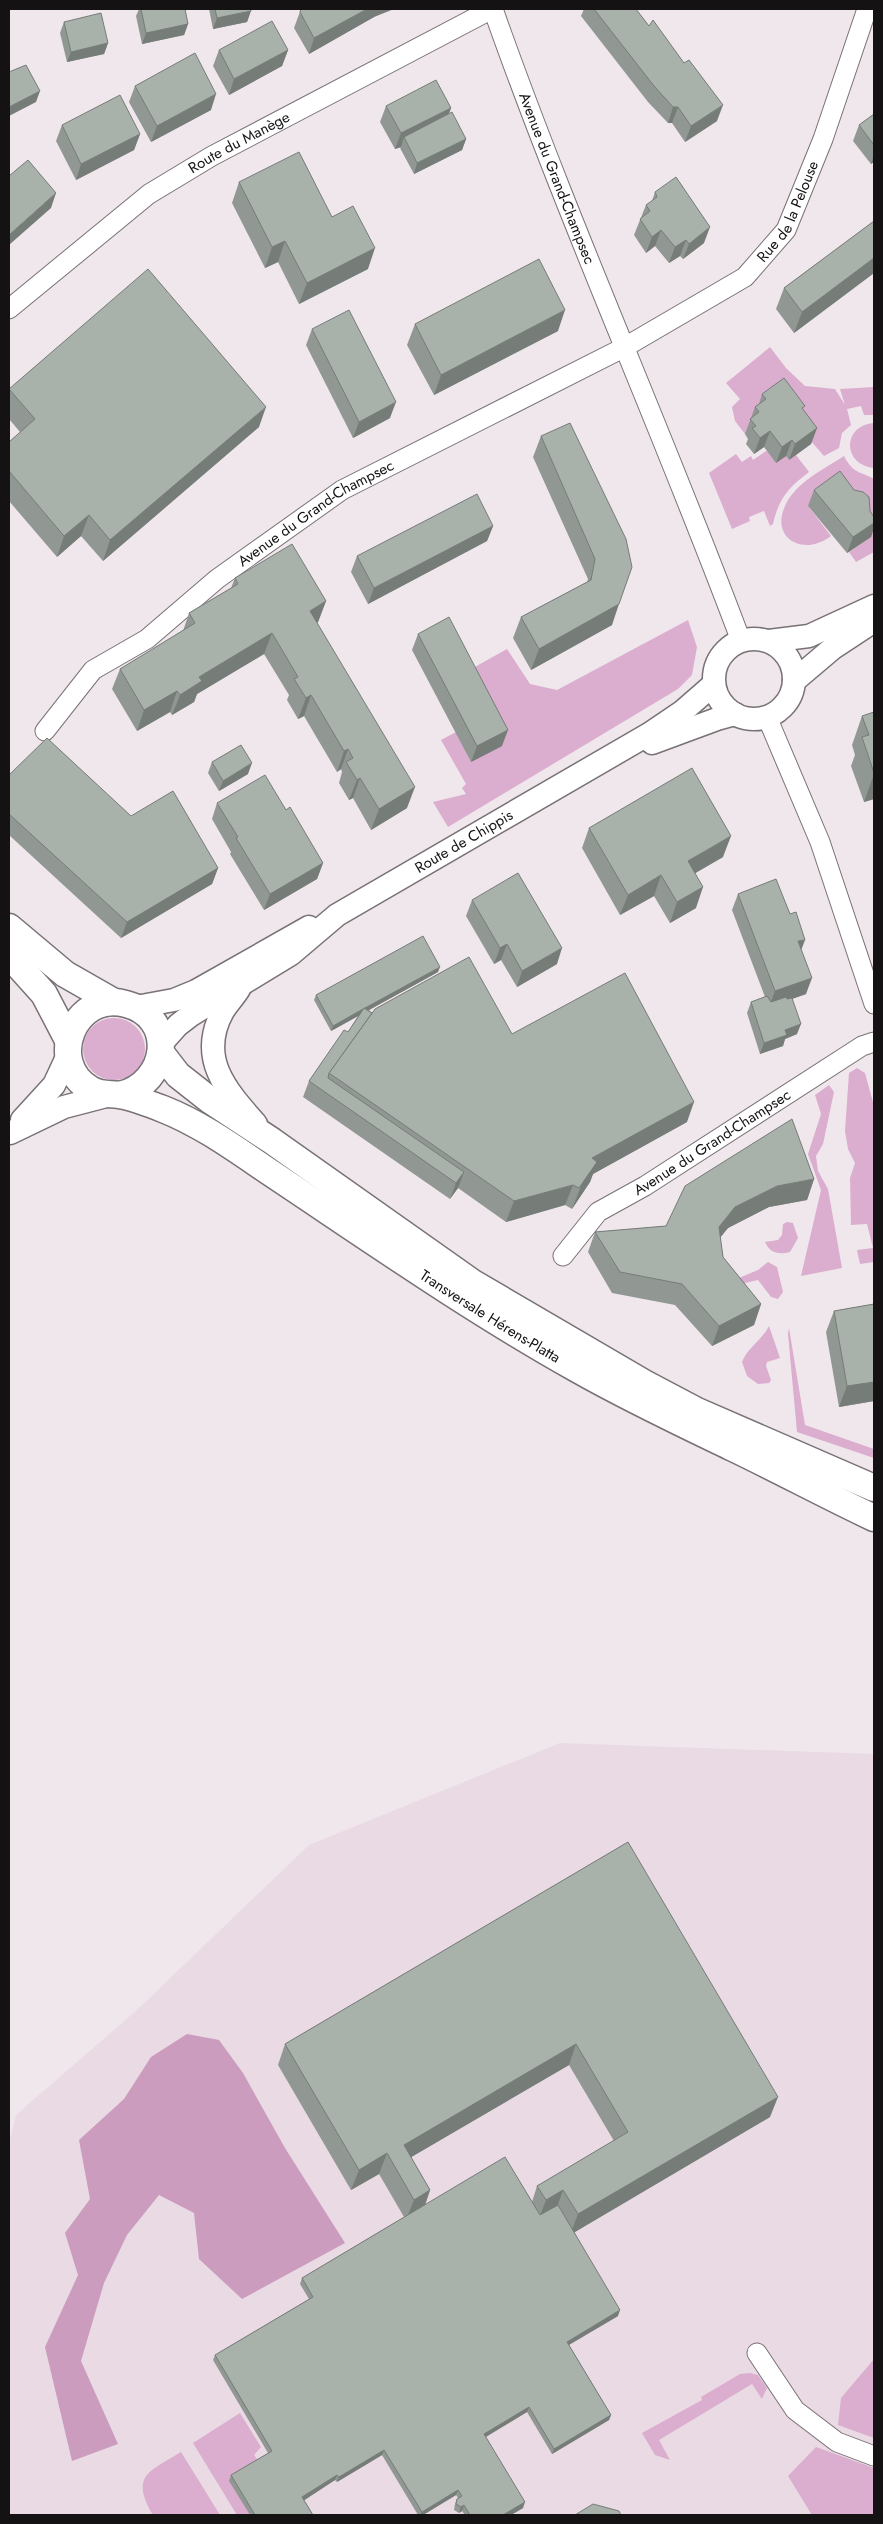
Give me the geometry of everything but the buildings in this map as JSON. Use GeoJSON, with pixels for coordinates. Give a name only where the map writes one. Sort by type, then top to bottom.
{"type":"FeatureCollection","features":[{"type":"Feature","properties":{"kind":"main road"},"geometry":{"type":"LineString","coordinates":[[9,927],[66,974],[125,1005],[153,1023],[161,1049],[157,1068],[148,1081],[135,1090],[115,1095],[95,1091],[82,1083],[72,1069],[68,1048],[44,994],[9,955]]}},
{"type":"Feature","properties":{"kind":"main road"},"geometry":{"type":"LineString","coordinates":[[68,1048],[73,1026],[82,1015],[99,1004],[125,1005]]}},
{"type":"Feature","properties":{"kind":"main road","name":"Transversale Hérens-Platta"},"geometry":{"type":"LineString","coordinates":[[161,1049],[178,1075],[210,1101],[272,1141],[473,1283],[586,1350],[697,1411],[874,1488]]}},
{"type":"Feature","properties":{"kind":"main road","name":"Transversale Hérens-Platta"},"geometry":{"type":"LineString","coordinates":[[115,1095],[199,1125],[405,1265],[578,1370],[690,1428],[874,1518]]}},
{"type":"Feature","properties":{"kind":"street","name":"Route du Manège"},"geometry":{"type":"LineString","coordinates":[[9,309],[156,190],[212,156],[493,9]]}},
{"type":"Feature","properties":{"kind":"street","name":"Avenue du Grand-Champsec"},"geometry":{"type":"LineString","coordinates":[[493,9],[625,347],[700,530],[741,641]]}},
{"type":"Feature","properties":{"kind":"street","name":"Rue de la Pelouse"},"geometry":{"type":"LineString","coordinates":[[625,347],[745,277],[786,230],[823,139],[868,9]]}},
{"type":"Feature","properties":{"kind":"street","name":"Avenue du Grand-Champsec"},"geometry":{"type":"LineString","coordinates":[[45,731],[93,670],[147,639],[217,579],[296,520],[342,490],[625,347]]}},
{"type":"Feature","properties":{"kind":"street"},"geometry":{"type":"LineString","coordinates":[[769,641],[780,648],[788,657],[793,669],[794,681],[786,704],[767,717],[747,719],[735,714],[720,701],[714,684],[715,669],[720,657],[729,647],[750,639],[769,641],[809,636],[874,606]]}},
{"type":"Feature","properties":{"kind":"street"},"geometry":{"type":"LineString","coordinates":[[794,681],[833,648],[874,621]]}},
{"type":"Feature","properties":{"kind":"street","name":"Route de Chippis"},"geometry":{"type":"LineString","coordinates":[[161,1049],[178,1024],[291,954],[337,915],[592,769],[683,712],[714,684]]}},
{"type":"Feature","properties":{"kind":"street","name":"Route de Chippis"},"geometry":{"type":"LineString","coordinates":[[592,769],[698,725],[735,714]]}},
{"type":"Feature","properties":{"kind":"street"},"geometry":{"type":"LineString","coordinates":[[767,717],[820,842],[874,1004]]}},
{"type":"Feature","properties":{"kind":"street","name":"Route de Chippis"},"geometry":{"type":"LineString","coordinates":[[125,1005],[174,1000],[191,994],[316,922],[337,915]]}},
{"type":"Feature","properties":{"kind":"street"},"geometry":{"type":"LineString","coordinates":[[242,984],[218,1023],[212,1048],[214,1062],[218,1076],[225,1087],[272,1141]]}},
{"type":"Feature","properties":{"kind":"street","name":"Avenue du Grand-Champsec"},"geometry":{"type":"LineString","coordinates":[[563,1256],[598,1212],[645,1186],[862,1046],[874,1042]]}},
{"type":"Feature","properties":{"kind":"street"},"geometry":{"type":"LineString","coordinates":[[9,1133],[54,1084],[68,1048]]}},
{"type":"Feature","properties":{"kind":"street"},"geometry":{"type":"LineString","coordinates":[[9,1133],[64,1107],[115,1095]]}},
{"type":"Feature","properties":{"kind":"street"},"geometry":{"type":"LineString","coordinates":[[757,2353],[796,2410],[837,2442],[874,2456]]}},
{"type":"Feature","properties":{"kind":"shaded area"},"geometry":{"type":"Polygon","coordinates":[[[770,347],[786,368],[805,386],[835,389],[845,405],[840,389],[874,387],[874,415],[864,415],[861,406],[847,409],[851,425],[842,433],[839,448],[824,456],[796,424],[753,428],[745,434],[735,421],[732,407],[740,399],[726,383],[770,347]]]}},
{"type":"Feature","properties":{"kind":"shaded area"},"geometry":{"type":"Polygon","coordinates":[[[874,423],[874,468],[856,460],[850,445],[856,430],[864,425],[874,423]]]}},
{"type":"Feature","properties":{"kind":"shaded area"},"geometry":{"type":"Polygon","coordinates":[[[766,451],[786,456],[789,460],[796,455],[809,472],[785,494],[778,507],[773,524],[770,526],[764,511],[749,517],[750,521],[732,529],[709,473],[736,454],[742,462],[751,456],[753,460],[766,451]]]}},
{"type":"Feature","properties":{"kind":"shaded area"},"geometry":{"type":"Polygon","coordinates":[[[844,456],[854,469],[874,479],[874,552],[856,562],[849,552],[871,537],[808,506],[831,536],[821,542],[810,545],[801,544],[792,541],[786,536],[782,528],[785,506],[796,490],[811,477],[844,456]]]}},
{"type":"Feature","properties":{"kind":"shaded area"},"geometry":{"type":"Polygon","coordinates":[[[688,620],[697,647],[692,675],[678,689],[448,827],[433,802],[466,794],[462,788],[466,784],[441,740],[456,732],[471,762],[464,673],[507,649],[530,684],[557,690],[688,620]]]}},
{"type":"Feature","properties":{"kind":"shaded area"},"geometry":{"type":"Polygon","coordinates":[[[114,1018],[126,1020],[136,1027],[143,1037],[145,1049],[143,1061],[136,1071],[126,1078],[114,1080],[102,1078],[92,1071],[85,1061],[83,1049],[85,1037],[92,1027],[102,1020],[114,1018]]]}},
{"type":"Feature","properties":{"kind":"shaded area"},"geometry":{"type":"Polygon","coordinates":[[[857,1068],[865,1073],[874,1106],[874,1262],[860,1264],[857,1250],[873,1248],[867,1224],[851,1225],[850,1178],[855,1163],[848,1149],[845,1131],[849,1073],[857,1068]]]}},
{"type":"Feature","properties":{"kind":"shaded area"},"geometry":{"type":"Polygon","coordinates":[[[829,1085],[834,1092],[823,1144],[816,1156],[818,1171],[828,1189],[842,1268],[801,1276],[821,1190],[808,1154],[821,1114],[815,1095],[829,1085]]]}},
{"type":"Feature","properties":{"kind":"shaded area"},"geometry":{"type":"Polygon","coordinates":[[[787,1222],[793,1223],[798,1238],[790,1252],[772,1251],[765,1242],[778,1240],[782,1235],[783,1224],[787,1222]]]}},
{"type":"Feature","properties":{"kind":"shaded area"},"geometry":{"type":"Polygon","coordinates":[[[768,1262],[777,1267],[783,1292],[778,1299],[771,1297],[758,1280],[741,1284],[734,1280],[758,1270],[768,1262]]]}},
{"type":"Feature","properties":{"kind":"shaded area"},"geometry":{"type":"Polygon","coordinates":[[[769,1326],[780,1358],[767,1362],[766,1366],[771,1380],[769,1383],[758,1384],[747,1376],[742,1362],[769,1326]]]}},
{"type":"Feature","properties":{"kind":"shaded area"},"geometry":{"type":"Polygon","coordinates":[[[789,1328],[805,1425],[874,1449],[874,1458],[797,1432],[789,1328]]]}},
{"type":"Feature","properties":{"kind":"shaded area"},"geometry":{"type":"Polygon","coordinates":[[[560,1743],[874,1754],[874,2515],[9,2515],[9,2144],[16,2115],[138,2009],[309,1845],[560,1743]]]}},
{"type":"Feature","properties":{"kind":"shaded area"},"geometry":{"type":"Polygon","coordinates":[[[187,2034],[219,2040],[243,2073],[285,2148],[345,2243],[242,2299],[199,2259],[194,2213],[159,2195],[127,2235],[104,2283],[81,2361],[118,2444],[72,2461],[45,2347],[78,2275],[65,2233],[90,2199],[79,2140],[124,2099],[151,2057],[187,2034]]]}},
{"type":"Feature","properties":{"kind":"shaded area"},"geometry":{"type":"Polygon","coordinates":[[[874,2359],[874,2438],[838,2425],[841,2398],[874,2359]]]}},
{"type":"Feature","properties":{"kind":"shaded area"},"geometry":{"type":"Polygon","coordinates":[[[750,2373],[758,2375],[767,2388],[762,2399],[752,2384],[659,2440],[670,2460],[655,2455],[642,2433],[702,2400],[701,2397],[740,2374],[750,2373]]]}},
{"type":"Feature","properties":{"kind":"shaded area"},"geometry":{"type":"Polygon","coordinates":[[[240,2413],[261,2447],[254,2455],[260,2463],[250,2515],[237,2515],[193,2443],[240,2413]]]}},
{"type":"Feature","properties":{"kind":"shaded area"},"geometry":{"type":"Polygon","coordinates":[[[816,2447],[874,2468],[874,2515],[812,2515],[788,2476],[816,2447]]]}},
{"type":"Feature","properties":{"kind":"shaded area"},"geometry":{"type":"Polygon","coordinates":[[[181,2452],[220,2515],[153,2515],[143,2491],[143,2483],[146,2476],[152,2470],[181,2452]]]}}]}
